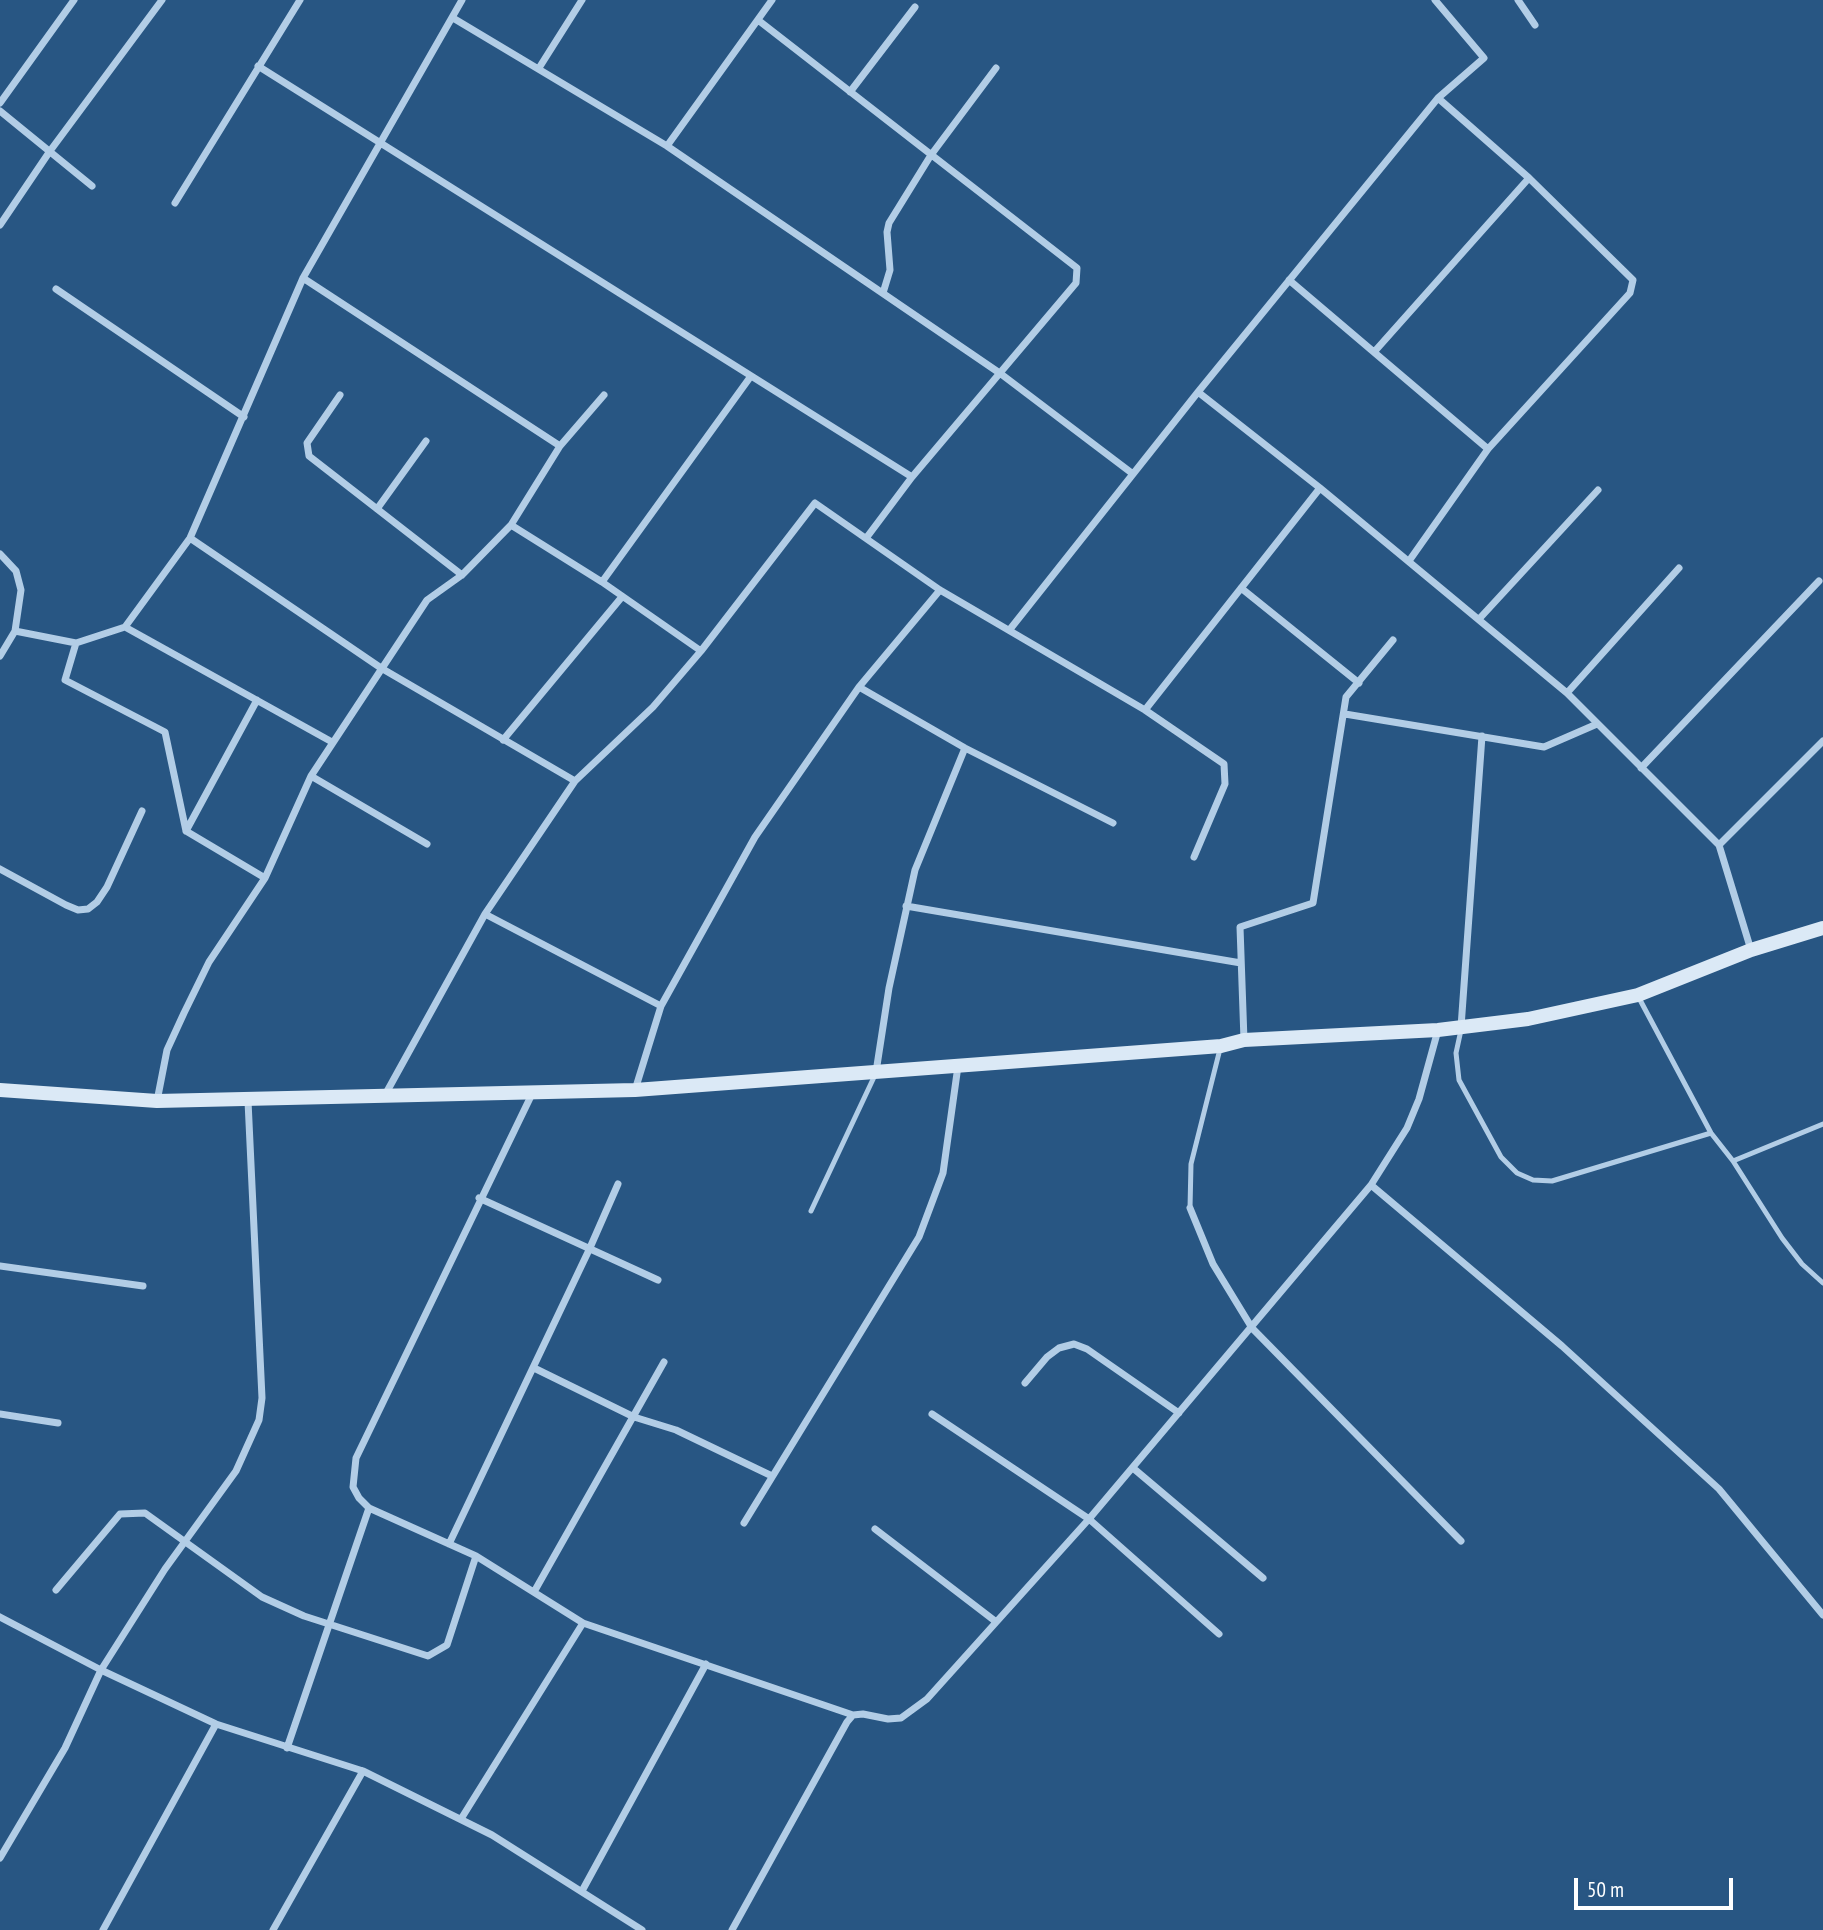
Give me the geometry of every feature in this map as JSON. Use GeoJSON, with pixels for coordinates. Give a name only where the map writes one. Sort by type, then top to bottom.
{"type":"FeatureCollection","features":[{"type":"Feature","properties":{"kind":"street"},"geometry":{"type":"LineString","coordinates":[[0,103],[74,0]]}},
{"type":"Feature","properties":{"kind":"street"},"geometry":{"type":"LineString","coordinates":[[0,225],[50,151],[162,0]]}},
{"type":"Feature","properties":{"kind":"street"},"geometry":{"type":"LineString","coordinates":[[175,203],[300,0]]}},
{"type":"Feature","properties":{"kind":"street"},"geometry":{"type":"LineString","coordinates":[[15,631],[76,643],[125,627],[190,538],[303,278],[462,0]]}},
{"type":"Feature","properties":{"kind":"street"},"geometry":{"type":"LineString","coordinates":[[539,68],[582,0]]}},
{"type":"Feature","properties":{"kind":"street"},"geometry":{"type":"LineString","coordinates":[[667,146],[772,0]]}},
{"type":"Feature","properties":{"kind":"street"},"geometry":{"type":"LineString","coordinates":[[1011,628],[1438,98],[1484,58],[1435,0]]}},
{"type":"Feature","properties":{"kind":"street"},"geometry":{"type":"LineString","coordinates":[[1518,0],[1535,25]]}},
{"type":"Feature","properties":{"kind":"street"},"geometry":{"type":"LineString","coordinates":[[850,92],[915,7]]}},
{"type":"Feature","properties":{"kind":"street"},"geometry":{"type":"LineString","coordinates":[[453,18],[667,146],[1001,374],[1133,474]]}},
{"type":"Feature","properties":{"kind":"street"},"geometry":{"type":"LineString","coordinates":[[758,20],[1077,268],[1076,282],[912,477],[867,537]]}},
{"type":"Feature","properties":{"kind":"street"},"geometry":{"type":"LineString","coordinates":[[258,66],[912,477]]}},
{"type":"Feature","properties":{"kind":"street"},"geometry":{"type":"LineString","coordinates":[[883,293],[890,270],[887,232],[889,223],[931,155],[996,68]]}},
{"type":"Feature","properties":{"kind":"street"},"geometry":{"type":"LineString","coordinates":[[1409,561],[1488,449],[1633,287],[1633,280],[1529,178],[1438,98]]}},
{"type":"Feature","properties":{"kind":"street"},"geometry":{"type":"LineString","coordinates":[[0,111],[92,186]]}},
{"type":"Feature","properties":{"kind":"street"},"geometry":{"type":"LineString","coordinates":[[1375,351],[1529,178]]}},
{"type":"Feature","properties":{"kind":"street"},"geometry":{"type":"LineString","coordinates":[[303,278],[560,446]]}},
{"type":"Feature","properties":{"kind":"street"},"geometry":{"type":"LineString","coordinates":[[1289,280],[1488,449]]}},
{"type":"Feature","properties":{"kind":"street"},"geometry":{"type":"LineString","coordinates":[[56,289],[244,417]]}},
{"type":"Feature","properties":{"kind":"street"},"geometry":{"type":"LineString","coordinates":[[602,582],[751,376]]}},
{"type":"Feature","properties":{"kind":"street"},"geometry":{"type":"LineString","coordinates":[[1198,393],[1480,618],[1567,693],[1719,845],[1751,950]]}},
{"type":"Feature","properties":{"kind":"street"},"geometry":{"type":"LineString","coordinates":[[340,395],[307,443],[309,456],[462,575]]}},
{"type":"Feature","properties":{"kind":"street"},"geometry":{"type":"LineString","coordinates":[[157,1101],[167,1050],[184,1013],[209,962],[265,878],[311,776],[332,742],[427,600],[462,575],[511,525],[560,446],[604,395]]}},
{"type":"Feature","properties":{"kind":"street"},"geometry":{"type":"LineString","coordinates":[[376,509],[426,441]]}},
{"type":"Feature","properties":{"kind":"street"},"geometry":{"type":"LineString","coordinates":[[1145,710],[1320,488]]}},
{"type":"Feature","properties":{"kind":"street"},"geometry":{"type":"LineString","coordinates":[[1480,618],[1598,490]]}},
{"type":"Feature","properties":{"kind":"street"},"geometry":{"type":"LineString","coordinates":[[384,1096],[485,914],[575,781],[653,707],[701,651],[815,503],[940,590],[1011,628],[1145,710],[1224,764],[1225,783],[1194,857]]}},
{"type":"Feature","properties":{"kind":"street"},"geometry":{"type":"LineString","coordinates":[[511,525],[602,582],[621,598],[701,651]]}},
{"type":"Feature","properties":{"kind":"street"},"geometry":{"type":"LineString","coordinates":[[190,538],[381,668],[575,781]]}},
{"type":"Feature","properties":{"kind":"street"},"geometry":{"type":"LineString","coordinates":[[0,554],[16,571],[21,590],[15,631],[0,656]]}},
{"type":"Feature","properties":{"kind":"street"},"geometry":{"type":"LineString","coordinates":[[1567,693],[1679,568]]}},
{"type":"Feature","properties":{"kind":"street"},"geometry":{"type":"LineString","coordinates":[[1641,768],[1819,581]]}},
{"type":"Feature","properties":{"kind":"street"},"geometry":{"type":"LineString","coordinates":[[1241,588],[1359,682]]}},
{"type":"Feature","properties":{"kind":"street"},"geometry":{"type":"LineString","coordinates":[[635,1090],[661,1006],[755,837],[859,687],[940,590]]}},
{"type":"Feature","properties":{"kind":"street"},"geometry":{"type":"LineString","coordinates":[[503,740],[621,598]]}},
{"type":"Feature","properties":{"kind":"street"},"geometry":{"type":"LineString","coordinates":[[125,627],[332,742]]}},
{"type":"Feature","properties":{"kind":"street"},"geometry":{"type":"LineString","coordinates":[[1244,1040],[1240,927],[1313,903],[1346,697],[1392,640]]}},
{"type":"Feature","properties":{"kind":"street"},"geometry":{"type":"LineString","coordinates":[[76,643],[65,680],[165,732],[186,831],[265,878]]}},
{"type":"Feature","properties":{"kind":"street"},"geometry":{"type":"LineString","coordinates":[[859,687],[965,748],[1113,823]]}},
{"type":"Feature","properties":{"kind":"street"},"geometry":{"type":"LineString","coordinates":[[186,831],[257,700]]}},
{"type":"Feature","properties":{"kind":"street"},"geometry":{"type":"LineString","coordinates":[[1345,714],[1544,747],[1597,724]]}},
{"type":"Feature","properties":{"kind":"street"},"geometry":{"type":"LineString","coordinates":[[1461,1027],[1482,736]]}},
{"type":"Feature","properties":{"kind":"street"},"geometry":{"type":"LineString","coordinates":[[1719,845],[1823,741]]}},
{"type":"Feature","properties":{"kind":"street"},"geometry":{"type":"LineString","coordinates":[[876,1072],[885,1010],[915,870],[965,748]]}},
{"type":"Feature","properties":{"kind":"street"},"geometry":{"type":"LineString","coordinates":[[311,776],[427,844]]}},
{"type":"Feature","properties":{"kind":"street"},"geometry":{"type":"LineString","coordinates":[[0,869],[66,905],[78,910],[88,909],[97,902],[107,887],[142,811]]}},
{"type":"Feature","properties":{"kind":"street"},"geometry":{"type":"LineString","coordinates":[[906,906],[1241,963]]}},
{"type":"Feature","properties":{"kind":"street"},"geometry":{"type":"LineString","coordinates":[[485,914],[661,1006]]}},
{"type":"Feature","properties":{"kind":"street"},"geometry":{"type":"LineString","coordinates":[[0,1090],[157,1101],[248,1101],[635,1090],[1221,1046],[1244,1040],[1438,1030],[1528,1019],[1638,995],[1751,950],[1823,928]]}},
{"type":"Feature","properties":{"kind":"street"},"geometry":{"type":"LineString","coordinates":[[532,1094],[479,1198],[356,1458],[353,1487],[369,1508],[476,1556],[583,1623],[853,1715],[888,1719],[901,1718],[917,1709],[1089,1519],[1371,1185],[1407,1128],[1419,1098],[1438,1030]]}},
{"type":"Feature","properties":{"kind":"street"},"geometry":{"type":"LineString","coordinates":[[744,1523],[924,1226],[943,1173],[958,1065]]}},
{"type":"Feature","properties":{"kind":"street"},"geometry":{"type":"LineString","coordinates":[[0,1858],[59,1760],[101,1670],[184,1543],[236,1471],[249,1448],[259,1420],[261,1387],[248,1101]]}},
{"type":"Feature","properties":{"kind":"street"},"geometry":{"type":"LineString","coordinates":[[449,1544],[534,1368],[618,1184]]}},
{"type":"Feature","properties":{"kind":"street"},"geometry":{"type":"LineString","coordinates":[[1371,1185],[1562,1346],[1720,1489],[1823,1615]]}},
{"type":"Feature","properties":{"kind":"street"},"geometry":{"type":"LineString","coordinates":[[479,1198],[657,1280]]}},
{"type":"Feature","properties":{"kind":"street"},"geometry":{"type":"LineString","coordinates":[[1190,1208],[1213,1264],[1252,1328],[1461,1541]]}},
{"type":"Feature","properties":{"kind":"street"},"geometry":{"type":"LineString","coordinates":[[0,1266],[143,1286]]}},
{"type":"Feature","properties":{"kind":"street"},"geometry":{"type":"LineString","coordinates":[[1026,1383],[1047,1357],[1059,1349],[1074,1345],[1087,1349],[1179,1413]]}},
{"type":"Feature","properties":{"kind":"street"},"geometry":{"type":"LineString","coordinates":[[534,1592],[664,1362]]}},
{"type":"Feature","properties":{"kind":"street"},"geometry":{"type":"LineString","coordinates":[[534,1368],[634,1417],[676,1430],[772,1476]]}},
{"type":"Feature","properties":{"kind":"street"},"geometry":{"type":"LineString","coordinates":[[0,1414],[58,1423]]}},
{"type":"Feature","properties":{"kind":"street"},"geometry":{"type":"LineString","coordinates":[[932,1415],[1089,1519],[1219,1634]]}},
{"type":"Feature","properties":{"kind":"street"},"geometry":{"type":"LineString","coordinates":[[1133,1468],[1264,1578]]}},
{"type":"Feature","properties":{"kind":"street"},"geometry":{"type":"LineString","coordinates":[[287,1748],[369,1508]]}},
{"type":"Feature","properties":{"kind":"street"},"geometry":{"type":"LineString","coordinates":[[56,1590],[120,1514],[145,1513],[262,1597],[330,1625],[428,1656],[447,1645],[476,1556]]}},
{"type":"Feature","properties":{"kind":"street"},"geometry":{"type":"LineString","coordinates":[[875,1529],[995,1621]]}},
{"type":"Feature","properties":{"kind":"street"},"geometry":{"type":"LineString","coordinates":[[1,1620],[216,1724],[363,1771],[461,1819],[642,1930]]}},
{"type":"Feature","properties":{"kind":"street"},"geometry":{"type":"LineString","coordinates":[[461,1819],[583,1623]]}},
{"type":"Feature","properties":{"kind":"street"},"geometry":{"type":"LineString","coordinates":[[582,1891],[706,1664]]}},
{"type":"Feature","properties":{"kind":"street"},"geometry":{"type":"LineString","coordinates":[[732,1930],[853,1715]]}},
{"type":"Feature","properties":{"kind":"street"},"geometry":{"type":"LineString","coordinates":[[103,1930],[216,1724]]}},
{"type":"Feature","properties":{"kind":"street"},"geometry":{"type":"LineString","coordinates":[[273,1930],[363,1771]]}},
{"type":"Feature","properties":{"kind":"lane"},"geometry":{"type":"LineString","coordinates":[[1638,995],[1711,1133],[1733,1161],[1782,1238],[1802,1264],[1823,1283]]}},
{"type":"Feature","properties":{"kind":"lane"},"geometry":{"type":"LineString","coordinates":[[1461,1027],[1456,1053],[1459,1080],[1501,1157],[1517,1172],[1533,1180],[1552,1181],[1711,1133]]}},
{"type":"Feature","properties":{"kind":"lane"},"geometry":{"type":"LineString","coordinates":[[1190,1208],[1191,1164],[1221,1046]]}},
{"type":"Feature","properties":{"kind":"lane"},"geometry":{"type":"LineString","coordinates":[[811,1211],[876,1072]]}},
{"type":"Feature","properties":{"kind":"lane"},"geometry":{"type":"LineString","coordinates":[[1733,1161],[1823,1124]]}}]}
